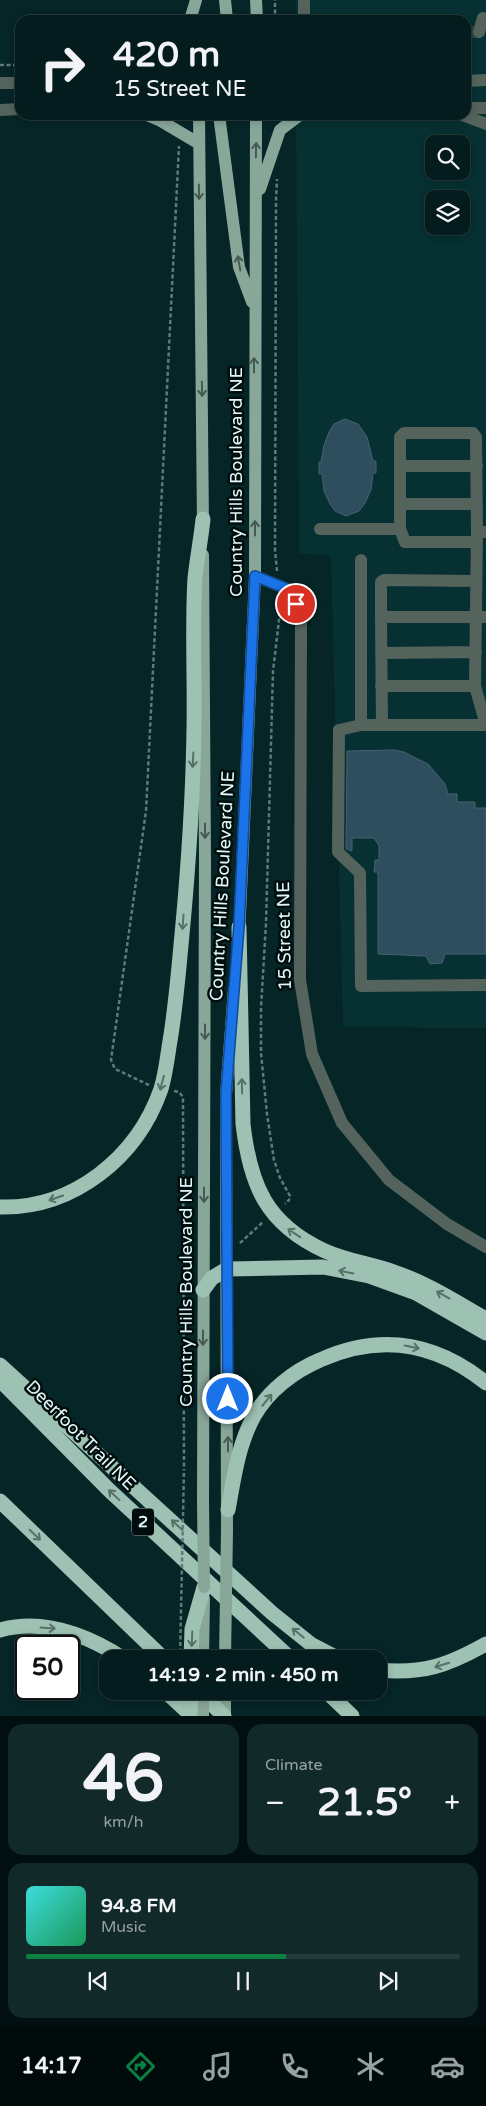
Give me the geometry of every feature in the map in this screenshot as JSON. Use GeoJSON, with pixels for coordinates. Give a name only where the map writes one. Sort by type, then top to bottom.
{"type":"FeatureCollection","features":[{"type":"Feature","properties":{"kind":"highway"},"geometry":{"type":"LineString","coordinates":[[0,1207],[39,1203],[62,1196],[87,1184],[110,1167],[132,1143],[144,1124],[161,1089],[174,1016],[186,880],[194,730],[195,579],[203,520]]}},
{"type":"Feature","properties":{"kind":"highway"},"geometry":{"type":"LineString","coordinates":[[239,926],[243,1124],[246,1152],[253,1179],[266,1201],[284,1226],[326,1251],[396,1272],[437,1291],[486,1319]]}},
{"type":"Feature","properties":{"kind":"highway"},"geometry":{"type":"LineString","coordinates":[[203,1290],[212,1278],[227,1269],[323,1267],[370,1276],[416,1293],[486,1333]]}},
{"type":"Feature","properties":{"kind":"highway"},"geometry":{"type":"LineString","coordinates":[[228,1510],[235,1465],[243,1439],[255,1414],[273,1392],[291,1376],[308,1365],[354,1347],[378,1344],[400,1345],[419,1348],[447,1357],[486,1383]]}},
{"type":"Feature","properties":{"kind":"highway"},"geometry":{"type":"LineString","coordinates":[[0,1365],[272,1613],[312,1645],[322,1650]]}},
{"type":"Feature","properties":{"kind":"highway","name":"Deerfoot Trail NE"},"geometry":{"type":"LineString","coordinates":[[0,1380],[109,1490],[281,1650]]}},
{"type":"Feature","properties":{"kind":"highway"},"geometry":{"type":"LineString","coordinates":[[0,1501],[155,1650]]}},
{"type":"Feature","properties":{"kind":"highway"},"geometry":{"type":"LineString","coordinates":[[192,1650],[192,1629],[204,1587]]}},
{"type":"Feature","properties":{"kind":"highway"},"geometry":{"type":"LineString","coordinates":[[0,1630],[28,1627],[55,1628],[79,1635],[110,1650]]}},
{"type":"Feature","properties":{"kind":"highway"},"geometry":{"type":"LineString","coordinates":[[387,1671],[396,1672],[445,1665],[486,1644]]}},
{"type":"Feature","properties":{"kind":"highway"},"geometry":{"type":"LineString","coordinates":[[174,1700],[191,1716]]}},
{"type":"Feature","properties":{"kind":"highway"},"geometry":{"type":"LineString","coordinates":[[190,1700],[191,1716]]}},
{"type":"Feature","properties":{"kind":"highway"},"geometry":{"type":"LineString","coordinates":[[207,1700],[224,1716]]}},
{"type":"Feature","properties":{"kind":"highway"},"geometry":{"type":"LineString","coordinates":[[335,1700],[352,1716]]}},
{"type":"Feature","properties":{"kind":"main road"},"geometry":{"type":"LineString","coordinates":[[192,15],[196,0]]}},
{"type":"Feature","properties":{"kind":"main road"},"geometry":{"type":"LineString","coordinates":[[200,0],[200,15]]}},
{"type":"Feature","properties":{"kind":"main road"},"geometry":{"type":"LineString","coordinates":[[224,0],[226,15]]}},
{"type":"Feature","properties":{"kind":"main road"},"geometry":{"type":"LineString","coordinates":[[256,0],[257,15]]}},
{"type":"Feature","properties":{"kind":"main road"},"geometry":{"type":"LineString","coordinates":[[161,120],[198,143]]}},
{"type":"Feature","properties":{"kind":"main road","name":"Country Hills Boulevard NE"},"geometry":{"type":"LineString","coordinates":[[199,120],[205,851],[203,1650]]}},
{"type":"Feature","properties":{"kind":"main road"},"geometry":{"type":"LineString","coordinates":[[220,120],[239,268],[254,309]]}},
{"type":"Feature","properties":{"kind":"main road","name":"Country Hills Boulevard NE"},"geometry":{"type":"LineString","coordinates":[[225,1650],[228,1510],[226,1094],[239,926],[255,576],[254,309],[256,120]]}},
{"type":"Feature","properties":{"kind":"main road"},"geometry":{"type":"LineString","coordinates":[[255,203],[280,130],[293,120]]}},
{"type":"Feature","properties":{"kind":"main road"},"geometry":{"type":"LineString","coordinates":[[203,1700],[203,1716]]}},
{"type":"Feature","properties":{"kind":"main road"},"geometry":{"type":"LineString","coordinates":[[224,1716],[225,1700]]}},
{"type":"Feature","properties":{"kind":"street"},"geometry":{"type":"LineString","coordinates":[[304,0],[304,15]]}},
{"type":"Feature","properties":{"kind":"street"},"geometry":{"type":"LineString","coordinates":[[479,32],[484,18]]}},
{"type":"Feature","properties":{"kind":"street"},"geometry":{"type":"LineString","coordinates":[[471,81],[486,80]]}},
{"type":"Feature","properties":{"kind":"street"},"geometry":{"type":"LineString","coordinates":[[0,83],[15,83]]}},
{"type":"Feature","properties":{"kind":"street"},"geometry":{"type":"LineString","coordinates":[[471,108],[486,108]]}},
{"type":"Feature","properties":{"kind":"street"},"geometry":{"type":"LineString","coordinates":[[0,110],[15,109]]}},
{"type":"Feature","properties":{"kind":"street"},"geometry":{"type":"LineString","coordinates":[[471,118],[486,124]]}},
{"type":"Feature","properties":{"kind":"street"},"geometry":{"type":"LineString","coordinates":[[480,535],[405,542],[400,530],[400,437],[404,433],[473,433],[476,437],[477,504],[480,535],[476,580],[481,617],[476,652],[475,686],[485,721],[361,725],[338,730],[338,852],[360,873],[361,986],[486,985]]}},
{"type":"Feature","properties":{"kind":"street"},"geometry":{"type":"LineString","coordinates":[[400,466],[477,466]]}},
{"type":"Feature","properties":{"kind":"street"},"geometry":{"type":"LineString","coordinates":[[400,504],[477,504]]}},
{"type":"Feature","properties":{"kind":"street"},"geometry":{"type":"LineString","coordinates":[[320,529],[400,530]]}},
{"type":"Feature","properties":{"kind":"street"},"geometry":{"type":"LineString","coordinates":[[361,560],[361,725]]}},
{"type":"Feature","properties":{"kind":"street","name":"15 Street NE"},"geometry":{"type":"LineString","coordinates":[[255,576],[290,590],[301,619],[300,980],[312,1054],[342,1123],[389,1180],[447,1224],[486,1247]]}},
{"type":"Feature","properties":{"kind":"street"},"geometry":{"type":"LineString","coordinates":[[382,725],[381,582],[384,580],[476,580]]}},
{"type":"Feature","properties":{"kind":"street"},"geometry":{"type":"LineString","coordinates":[[381,617],[481,617]]}},
{"type":"Feature","properties":{"kind":"street"},"geometry":{"type":"LineString","coordinates":[[381,653],[476,652]]}},
{"type":"Feature","properties":{"kind":"street"},"geometry":{"type":"LineString","coordinates":[[381,686],[475,686]]}},
{"type":"Feature","properties":{"kind":"path"},"geometry":{"type":"LineString","coordinates":[[275,0],[275,15]]}},
{"type":"Feature","properties":{"kind":"path"},"geometry":{"type":"LineString","coordinates":[[0,65],[15,65]]}},
{"type":"Feature","properties":{"kind":"path"},"geometry":{"type":"LineString","coordinates":[[179,145],[146,812],[111,1060],[115,1069],[134,1079],[161,1089],[179,1092],[182,1097],[184,1469],[180,1650]]}},
{"type":"Feature","properties":{"kind":"path"},"geometry":{"type":"LineString","coordinates":[[278,174],[276,200],[276,550],[279,620],[273,671],[266,923],[261,1026],[266,1105],[274,1160],[280,1178],[290,1196],[284,1205]]}},
{"type":"Feature","properties":{"kind":"path"},"geometry":{"type":"LineString","coordinates":[[239,1250],[240,1241],[268,1218]]}},
{"type":"Feature","properties":{"kind":"shaded area"},"geometry":{"type":"Polygon","coordinates":[[[296,0],[486,0],[486,1028],[343,1027],[331,556],[299,553],[296,120],[471,120],[471,15],[296,15],[296,0]]]}},
{"type":"Feature","properties":{"kind":"building"},"geometry":{"type":"Polygon","coordinates":[[[345,419],[358,424],[367,437],[373,461],[376,461],[376,473],[373,473],[371,490],[365,503],[359,511],[346,516],[335,511],[330,504],[324,491],[322,474],[319,474],[319,462],[321,462],[329,432],[334,424],[345,419]]]}},
{"type":"Feature","properties":{"kind":"building"},"geometry":{"type":"Polygon","coordinates":[[[394,750],[404,752],[428,764],[445,784],[448,794],[457,794],[457,802],[475,802],[475,808],[486,808],[486,954],[445,954],[442,963],[430,964],[426,956],[378,954],[378,872],[374,872],[375,860],[379,860],[379,846],[374,838],[352,838],[352,851],[346,849],[347,751],[394,750]]]}},
{"type":"Feature","properties":{"kind":"tunnel"},"geometry":{"type":"LineString","coordinates":[[471,32],[479,32]]}},
{"type":"Feature","properties":{"kind":"route"},"geometry":{"type":"LineString","coordinates":[[228,1399],[226,1094],[239,926],[255,576],[290,590],[296,604]]}}]}
